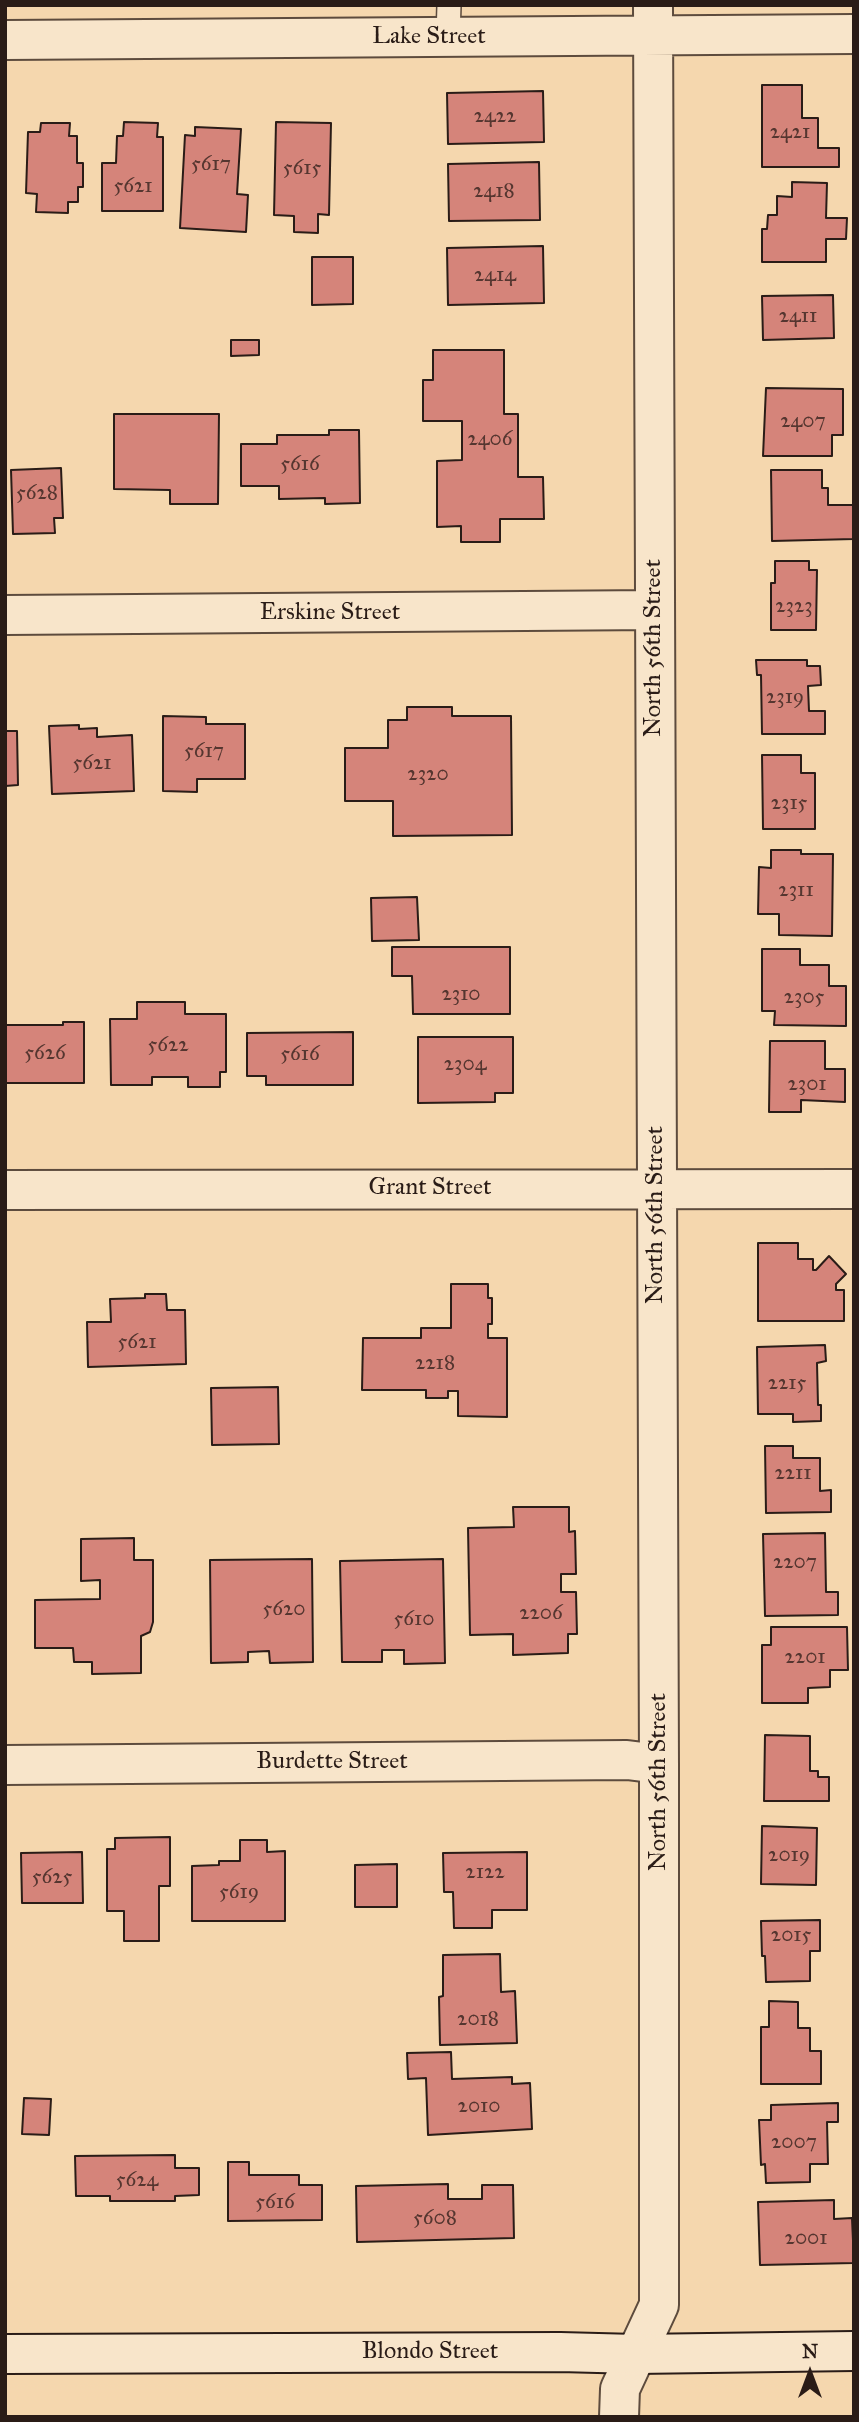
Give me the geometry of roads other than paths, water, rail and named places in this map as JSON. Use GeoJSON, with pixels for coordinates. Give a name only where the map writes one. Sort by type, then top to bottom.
{"type":"FeatureCollection","features":[{"type":"Feature","properties":{"kind":"street","name":"Lake Street"},"geometry":{"type":"LineString","coordinates":[[5,40],[449,21],[653,20],[854,34]]}},
{"type":"Feature","properties":{"kind":"street","name":"North 56th Street"},"geometry":{"type":"LineString","coordinates":[[620,2417],[620,2389],[659,2305],[653,20]]}},
{"type":"Feature","properties":{"kind":"street","name":"Erskine Street"},"geometry":{"type":"LineString","coordinates":[[5,615],[654,610]]}},
{"type":"Feature","properties":{"kind":"street","name":"Grant Street"},"geometry":{"type":"LineString","coordinates":[[5,1190],[656,1187],[717,1190],[854,1189]]}},
{"type":"Feature","properties":{"kind":"street","name":"Burdette Street"},"geometry":{"type":"LineString","coordinates":[[5,1765],[627,1760],[659,1764]]}},
{"type":"Feature","properties":{"kind":"street","name":"Blondo Street"},"geometry":{"type":"LineString","coordinates":[[5,2354],[636,2354],[854,2351]]}}]}
